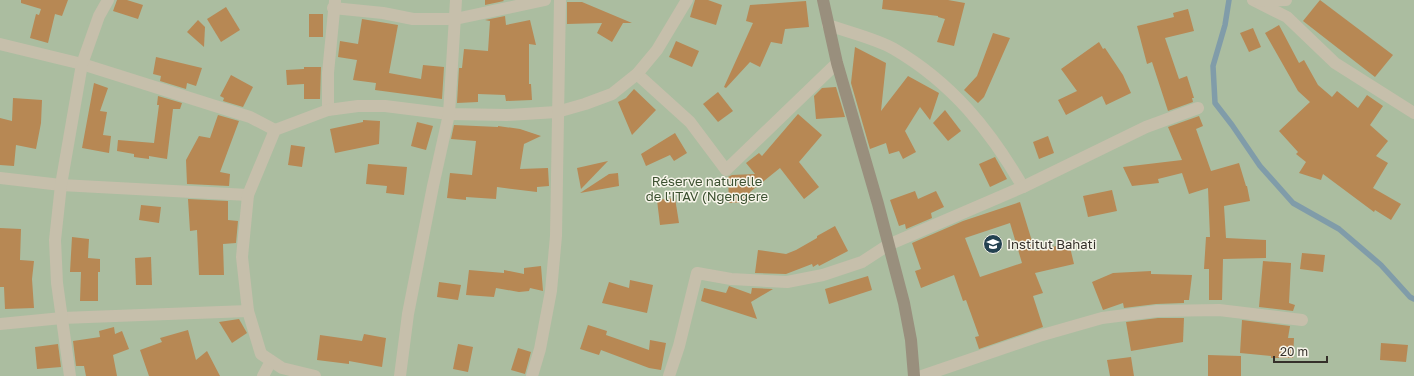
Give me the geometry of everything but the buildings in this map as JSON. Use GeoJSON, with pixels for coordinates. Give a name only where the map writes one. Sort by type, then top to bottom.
{"type":"FeatureCollection","features":[{"type":"Feature","properties":{"kind":"street"},"geometry":{"type":"LineString","coordinates":[[70,376],[57,283],[55,240],[61,185],[82,64],[99,16],[108,0]]}},
{"type":"Feature","properties":{"kind":"street"},"geometry":{"type":"LineString","coordinates":[[400,376],[408,314],[449,114],[456,0]]}},
{"type":"Feature","properties":{"kind":"street"},"geometry":{"type":"LineString","coordinates":[[328,110],[328,73],[334,4],[413,19],[455,19],[546,0]]}},
{"type":"Feature","properties":{"kind":"street"},"geometry":{"type":"LineString","coordinates":[[532,376],[540,349],[550,291],[556,236],[560,0]]}},
{"type":"Feature","properties":{"kind":"street"},"geometry":{"type":"LineString","coordinates":[[315,376],[282,368],[261,354],[248,311],[242,257],[248,196],[275,130],[328,110],[358,106],[385,106],[449,114],[506,115],[557,112],[585,104],[612,94],[637,74],[657,50],[687,0]]}},
{"type":"Feature","properties":{"kind":"street"},"geometry":{"type":"LineString","coordinates":[[823,0],[837,63],[878,204],[904,303],[911,340],[914,376]]}},
{"type":"Feature","properties":{"kind":"street"},"geometry":{"type":"LineString","coordinates":[[1254,1],[1286,0]]}},
{"type":"Feature","properties":{"kind":"street"},"geometry":{"type":"LineString","coordinates":[[1254,1],[1287,17],[1335,63],[1414,113]]}},
{"type":"Feature","properties":{"kind":"street"},"geometry":{"type":"LineString","coordinates":[[828,25],[893,49],[943,83],[972,113],[1002,152],[1023,187]]}},
{"type":"Feature","properties":{"kind":"street"},"geometry":{"type":"LineString","coordinates":[[0,44],[82,64],[250,117],[275,130]]}},
{"type":"Feature","properties":{"kind":"street"},"geometry":{"type":"LineString","coordinates":[[637,74],[690,122],[726,170],[837,63]]}},
{"type":"Feature","properties":{"kind":"street"},"geometry":{"type":"LineString","coordinates":[[669,376],[679,346],[697,273],[731,279],[787,282],[823,275],[862,262],[888,245],[1023,187],[1146,127],[1198,108]]}},
{"type":"Feature","properties":{"kind":"street"},"geometry":{"type":"LineString","coordinates":[[0,178],[61,185],[248,196]]}},
{"type":"Feature","properties":{"kind":"street"},"geometry":{"type":"LineString","coordinates":[[922,376],[1039,336],[1102,318],[1157,312],[1218,310],[1302,320]]}},
{"type":"Feature","properties":{"kind":"street"},"geometry":{"type":"LineString","coordinates":[[0,324],[62,318],[248,311]]}},
{"type":"Feature","properties":{"kind":"street"},"geometry":{"type":"LineString","coordinates":[[263,376],[271,361]]}},
{"type":"Feature","properties":{"kind":"green space","name":"Réserve naturelle de l'ITAV (Ngengere"},"geometry":{"type":"Polygon","coordinates":[[[0,0],[1414,0],[1414,376],[0,376],[0,0]]]}},
{"type":"Feature","properties":{"kind":"waterway"},"geometry":{"type":"LineString","coordinates":[[1229,0],[1225,25],[1213,66],[1215,103],[1260,166],[1293,203],[1339,229],[1381,265],[1410,297],[1414,299]]}},
{"type":"Feature","properties":{"kind":"place","name":"Institut Bahati"},"geometry":{"type":"Point","coordinates":[993,244]}}]}
